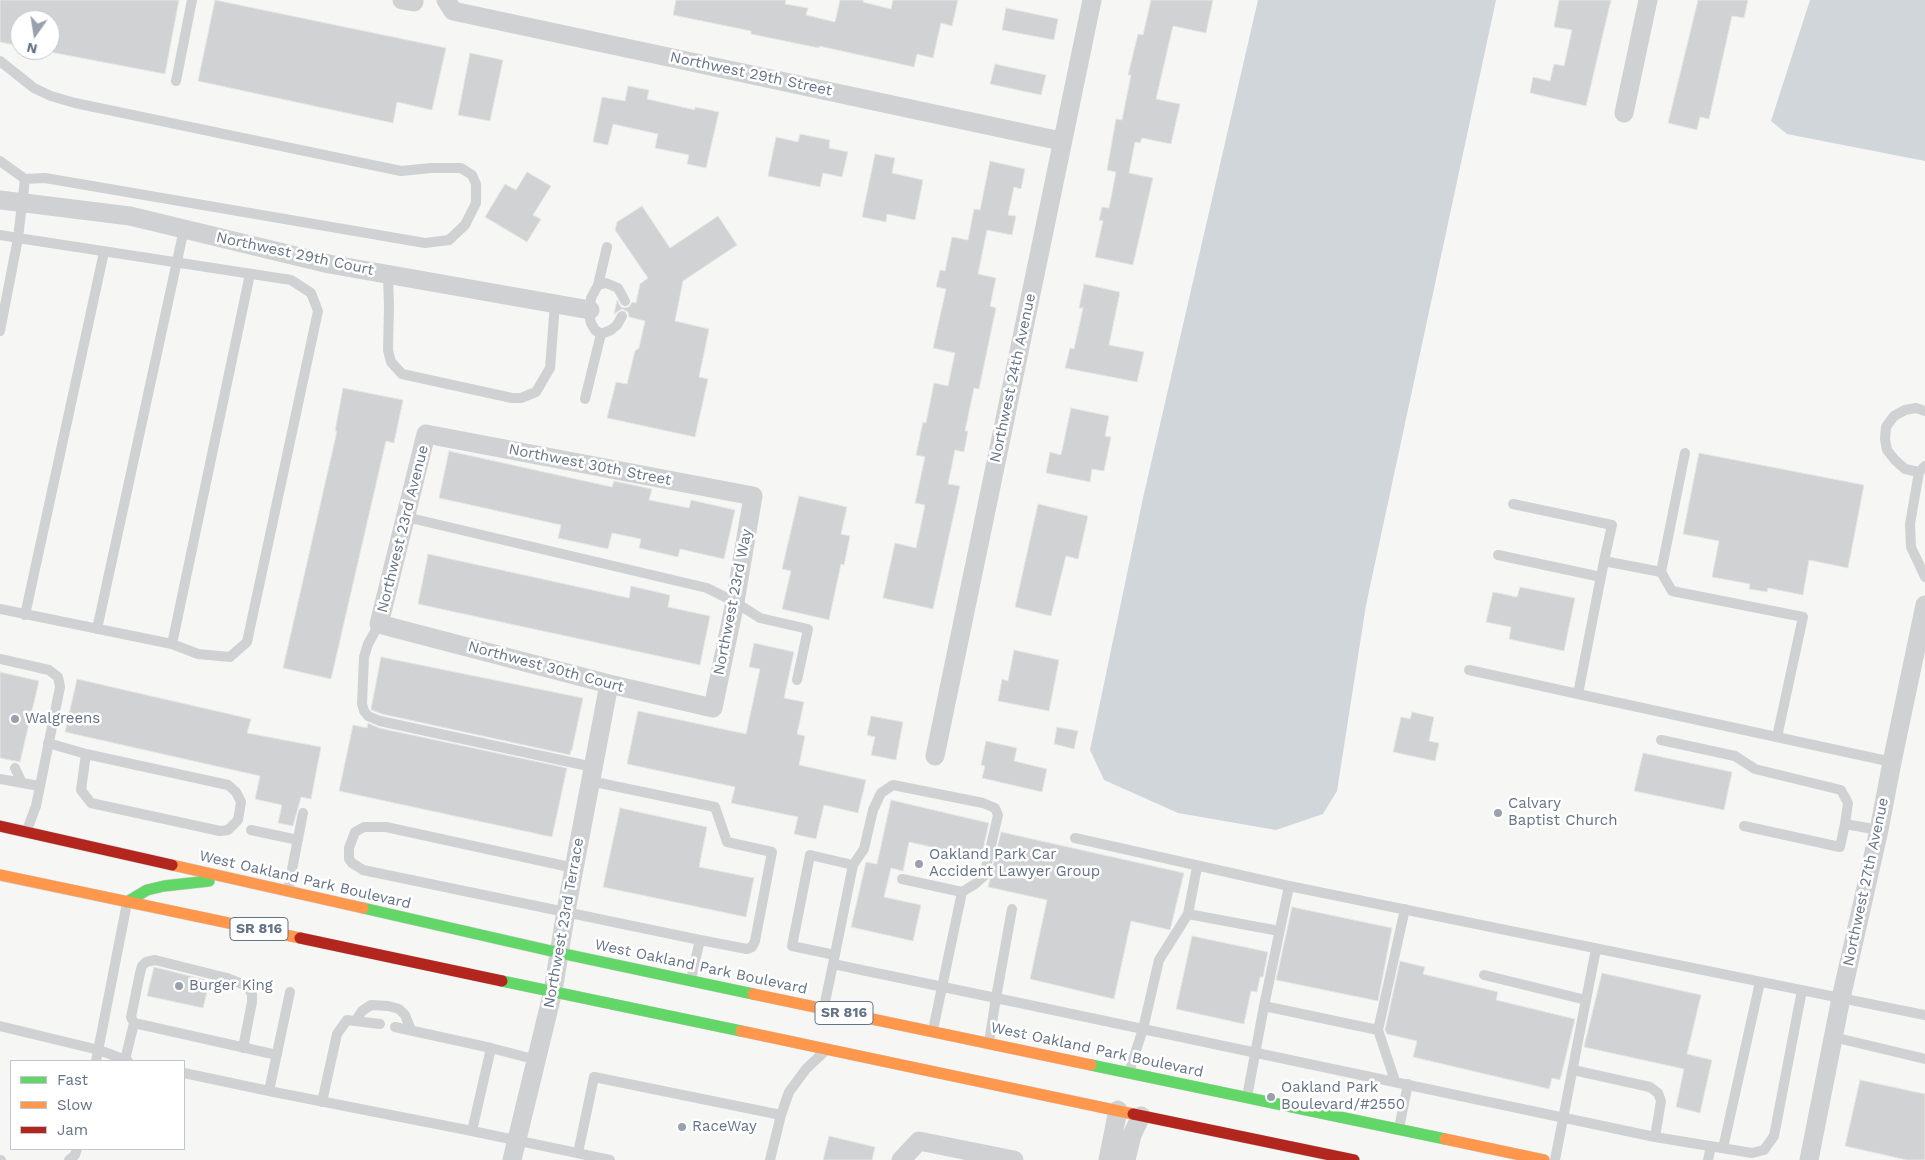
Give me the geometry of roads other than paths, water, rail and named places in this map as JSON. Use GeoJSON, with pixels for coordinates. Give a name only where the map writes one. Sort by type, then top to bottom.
{"type":"FeatureCollection","features":[{"type":"Feature","properties":{"kind":"main road","name":"West Oakland Park Boulevard"},"geometry":{"type":"LineString","coordinates":[[0,826],[560,953],[989,1043],[1127,1076],[1178,1083],[1544,1160]]}},
{"type":"Feature","properties":{"kind":"main road","name":"SR 816"},"geometry":{"type":"LineString","coordinates":[[0,875],[1078,1102],[1118,1101],[1141,1116],[1354,1160]]}},
{"type":"Feature","properties":{"kind":"main road"},"geometry":{"type":"LineString","coordinates":[[127,902],[148,890],[164,886],[230,879]]}},
{"type":"Feature","properties":{"kind":"main road"},"geometry":{"type":"LineString","coordinates":[[1144,1086],[1178,1083]]}},
{"type":"Feature","properties":{"kind":"main road"},"geometry":{"type":"LineString","coordinates":[[1078,1102],[1118,1101]]}},
{"type":"Feature","properties":{"kind":"street","name":"Northwest 29th Street"},"geometry":{"type":"LineString","coordinates":[[446,0],[453,11],[1061,141]]}},
{"type":"Feature","properties":{"kind":"street","name":"Northwest 24th Avenue"},"geometry":{"type":"LineString","coordinates":[[935,756],[1061,141],[1092,0]]}},
{"type":"Feature","properties":{"kind":"street"},"geometry":{"type":"LineString","coordinates":[[1624,113],[1648,0]]}},
{"type":"Feature","properties":{"kind":"street","name":"Northwest 29th Court"},"geometry":{"type":"LineString","coordinates":[[0,200],[130,216],[328,264],[590,310]]}},
{"type":"Feature","properties":{"kind":"street","name":"Northwest 30th Street"},"geometry":{"type":"LineString","coordinates":[[426,434],[753,496]]}},
{"type":"Feature","properties":{"kind":"street","name":"Northwest 23rd Avenue"},"geometry":{"type":"LineString","coordinates":[[379,624],[426,434]]}},
{"type":"Feature","properties":{"kind":"street","name":"Northwest 23rd Way"},"geometry":{"type":"LineString","coordinates":[[713,708],[735,602],[753,496]]}},
{"type":"Feature","properties":{"kind":"street","name":"Northwest 27th Avenue"},"geometry":{"type":"LineString","coordinates":[[1809,1160],[1841,998],[1879,830],[1925,605]]}},
{"type":"Feature","properties":{"kind":"street","name":"Northwest 30th Court"},"geometry":{"type":"LineString","coordinates":[[379,624],[609,684],[713,708]]}},
{"type":"Feature","properties":{"kind":"street","name":"Northwest 23rd Terrace"},"geometry":{"type":"LineString","coordinates":[[512,1160],[553,991],[566,911],[609,684]]}},
{"type":"Feature","properties":{"kind":"street"},"geometry":{"type":"LineString","coordinates":[[1108,1160],[1118,1101]]}},
{"type":"Feature","properties":{"kind":"street"},"geometry":{"type":"LineString","coordinates":[[1126,1160],[1132,1135],[1141,1116]]}},
{"type":"Feature","properties":{"kind":"street"},"geometry":{"type":"LineString","coordinates":[[901,1160],[919,1141],[1014,1160]]}},
{"type":"Feature","properties":{"kind":"lane"},"geometry":{"type":"LineString","coordinates":[[176,81],[192,0]]}},
{"type":"Feature","properties":{"kind":"lane"},"geometry":{"type":"LineString","coordinates":[[0,61],[34,88],[75,103],[402,171],[431,168],[461,168],[472,175],[476,184],[476,203],[465,225],[448,240],[425,242],[45,178],[25,179],[0,161]]}},
{"type":"Feature","properties":{"kind":"lane"},"geometry":{"type":"LineString","coordinates":[[0,331],[18,238],[25,179]]}},
{"type":"Feature","properties":{"kind":"lane"},"geometry":{"type":"LineString","coordinates":[[97,629],[184,229]]}},
{"type":"Feature","properties":{"kind":"lane"},"geometry":{"type":"LineString","coordinates":[[0,235],[291,280],[311,292],[318,311],[247,642],[230,657],[198,654],[172,644],[0,610]]}},
{"type":"Feature","properties":{"kind":"lane"},"geometry":{"type":"LineString","coordinates":[[601,334],[594,330],[591,323],[590,310],[591,298],[598,285],[607,247]]}},
{"type":"Feature","properties":{"kind":"lane"},"geometry":{"type":"LineString","coordinates":[[25,614],[104,252]]}},
{"type":"Feature","properties":{"kind":"lane"},"geometry":{"type":"LineString","coordinates":[[172,644],[250,274]]}},
{"type":"Feature","properties":{"kind":"lane"},"geometry":{"type":"LineString","coordinates":[[388,274],[388,350],[391,362],[402,374],[512,398],[521,398],[536,392],[550,368],[555,304]]}},
{"type":"Feature","properties":{"kind":"lane"},"geometry":{"type":"LineString","coordinates":[[598,285],[606,283],[618,288],[626,301]]}},
{"type":"Feature","properties":{"kind":"lane"},"geometry":{"type":"LineString","coordinates":[[601,334],[617,325],[622,316]]}},
{"type":"Feature","properties":{"kind":"lane"},"geometry":{"type":"LineString","coordinates":[[585,399],[601,334]]}},
{"type":"Feature","properties":{"kind":"lane"},"geometry":{"type":"LineString","coordinates":[[1925,411],[1916,408],[1905,410],[1894,416],[1886,427],[1885,439],[1888,450],[1894,460],[1905,469],[1922,469],[1910,524],[1910,547],[1925,577]]}},
{"type":"Feature","properties":{"kind":"lane"},"geometry":{"type":"LineString","coordinates":[[1685,453],[1660,572],[1672,591],[1803,617],[1778,737]]}},
{"type":"Feature","properties":{"kind":"lane"},"geometry":{"type":"LineString","coordinates":[[1513,504],[1612,525],[1578,694]]}},
{"type":"Feature","properties":{"kind":"lane"},"geometry":{"type":"LineString","coordinates":[[406,517],[707,588],[735,602],[760,618],[808,629],[797,680]]}},
{"type":"Feature","properties":{"kind":"lane"},"geometry":{"type":"LineString","coordinates":[[1498,555],[1601,577]]}},
{"type":"Feature","properties":{"kind":"lane"},"geometry":{"type":"LineString","coordinates":[[1604,561],[1660,572]]}},
{"type":"Feature","properties":{"kind":"lane"},"geometry":{"type":"LineString","coordinates":[[379,624],[368,644],[364,657],[362,704],[368,716],[380,721],[715,807],[726,842],[772,852],[755,941],[752,947],[747,949],[363,870],[352,864],[349,858],[349,848],[355,832],[364,827],[386,827],[574,868]]}},
{"type":"Feature","properties":{"kind":"lane"},"geometry":{"type":"LineString","coordinates":[[0,660],[49,670],[58,677],[60,687],[36,806],[26,832]]}},
{"type":"Feature","properties":{"kind":"lane"},"geometry":{"type":"LineString","coordinates":[[1469,670],[1892,762]]}},
{"type":"Feature","properties":{"kind":"lane"},"geometry":{"type":"LineString","coordinates":[[1661,740],[1735,756],[1755,769],[1841,790],[1848,803],[1840,847],[1744,826]]}},
{"type":"Feature","properties":{"kind":"lane"},"geometry":{"type":"LineString","coordinates":[[48,743],[86,754],[228,785],[236,792],[241,802],[238,820],[228,830],[220,831],[91,803],[81,790],[86,754]]}},
{"type":"Feature","properties":{"kind":"lane"},"geometry":{"type":"LineString","coordinates":[[15,768],[22,784]]}},
{"type":"Feature","properties":{"kind":"lane"},"geometry":{"type":"LineString","coordinates":[[0,779],[39,786]]}},
{"type":"Feature","properties":{"kind":"lane"},"geometry":{"type":"LineString","coordinates":[[824,1009],[853,865],[864,849],[873,810],[881,793],[893,785],[983,802],[995,808],[998,815],[984,876],[975,884],[962,892],[902,879]]}},
{"type":"Feature","properties":{"kind":"lane"},"geometry":{"type":"LineString","coordinates":[[288,890],[303,813]]}},
{"type":"Feature","properties":{"kind":"lane"},"geometry":{"type":"LineString","coordinates":[[1844,824],[1879,830]]}},
{"type":"Feature","properties":{"kind":"lane"},"geometry":{"type":"LineString","coordinates":[[251,830],[298,840]]}},
{"type":"Feature","properties":{"kind":"lane"},"geometry":{"type":"LineString","coordinates":[[1075,838],[1289,886],[1925,1015]]}},
{"type":"Feature","properties":{"kind":"lane"},"geometry":{"type":"LineString","coordinates":[[853,865],[810,855],[792,946],[834,959],[996,998],[1563,1116],[1655,1137],[1752,1154],[1764,1150],[1774,1136],[1802,990]]}},
{"type":"Feature","properties":{"kind":"lane"},"geometry":{"type":"LineString","coordinates":[[1127,1076],[1143,1029],[1159,960],[1188,914],[1197,866]]}},
{"type":"Feature","properties":{"kind":"lane"},"geometry":{"type":"LineString","coordinates":[[1247,1097],[1289,886]]}},
{"type":"Feature","properties":{"kind":"lane"},"geometry":{"type":"LineString","coordinates":[[932,1031],[962,892]]}},
{"type":"Feature","properties":{"kind":"lane"},"geometry":{"type":"LineString","coordinates":[[96,1060],[127,902]]}},
{"type":"Feature","properties":{"kind":"lane"},"geometry":{"type":"LineString","coordinates":[[989,1043],[1012,909]]}},
{"type":"Feature","properties":{"kind":"lane"},"geometry":{"type":"LineString","coordinates":[[1395,1082],[1378,1030],[1405,909]]}},
{"type":"Feature","properties":{"kind":"lane"},"geometry":{"type":"LineString","coordinates":[[1188,914],[1279,932]]}},
{"type":"Feature","properties":{"kind":"lane"},"geometry":{"type":"LineString","coordinates":[[691,979],[700,940]]}},
{"type":"Feature","properties":{"kind":"lane"},"geometry":{"type":"LineString","coordinates":[[1555,1160],[1596,948]]}},
{"type":"Feature","properties":{"kind":"lane"},"geometry":{"type":"LineString","coordinates":[[243,1048],[252,1002],[252,994],[247,986],[227,978],[155,960],[146,962],[142,966],[130,1017],[134,1023],[243,1048],[277,1055]]}},
{"type":"Feature","properties":{"kind":"lane"},"geometry":{"type":"LineString","coordinates":[[1484,976],[1586,1000]]}},
{"type":"Feature","properties":{"kind":"lane"},"geometry":{"type":"LineString","coordinates":[[1723,1148],[1760,982]]}},
{"type":"Feature","properties":{"kind":"lane"},"geometry":{"type":"LineString","coordinates":[[269,1091],[290,992]]}},
{"type":"Feature","properties":{"kind":"lane"},"geometry":{"type":"LineString","coordinates":[[356,1020],[362,1011],[371,1005],[388,1006],[399,1009],[405,1015],[411,1030]]}},
{"type":"Feature","properties":{"kind":"lane"},"geometry":{"type":"LineString","coordinates":[[1264,1006],[1378,1030]]}},
{"type":"Feature","properties":{"kind":"lane"},"geometry":{"type":"LineString","coordinates":[[322,1102],[337,1034],[347,1020],[380,1024]]}},
{"type":"Feature","properties":{"kind":"lane"},"geometry":{"type":"LineString","coordinates":[[127,1060],[134,1023]]}},
{"type":"Feature","properties":{"kind":"lane"},"geometry":{"type":"LineString","coordinates":[[0,1026],[99,1050],[124,1060]]}},
{"type":"Feature","properties":{"kind":"lane"},"geometry":{"type":"LineString","coordinates":[[395,1027],[537,1060]]}},
{"type":"Feature","properties":{"kind":"lane"},"geometry":{"type":"LineString","coordinates":[[1833,1037],[1925,1059]]}},
{"type":"Feature","properties":{"kind":"lane"},"geometry":{"type":"LineString","coordinates":[[472,1130],[491,1048]]}},
{"type":"Feature","properties":{"kind":"lane"},"geometry":{"type":"LineString","coordinates":[[770,1160],[781,1115],[789,1092],[806,1069],[827,1050]]}},
{"type":"Feature","properties":{"kind":"lane"},"geometry":{"type":"LineString","coordinates":[[1573,1070],[1650,1086],[1658,1093],[1661,1101],[1655,1137]]}},
{"type":"Feature","properties":{"kind":"lane"},"geometry":{"type":"LineString","coordinates":[[185,1073],[322,1102],[472,1130],[610,1160]]}},
{"type":"Feature","properties":{"kind":"lane"},"geometry":{"type":"LineString","coordinates":[[578,1153],[594,1077],[781,1115]]}},
{"type":"Feature","properties":{"kind":"lane"},"geometry":{"type":"LineString","coordinates":[[1399,1128],[1408,1084]]}},
{"type":"Feature","properties":{"kind":"lane"},"geometry":{"type":"LineString","coordinates":[[1708,1160],[1711,1146]]}},
{"type":"Feature","properties":{"kind":"lane"},"geometry":{"type":"LineString","coordinates":[[69,1160],[75,1155],[77,1150]]}},
{"type":"Feature","properties":{"kind":"place","name":"Walgreens"},"geometry":{"type":"Point","coordinates":[15,719]}},
{"type":"Feature","properties":{"kind":"place","name":"Calvary Baptist Church"},"geometry":{"type":"Point","coordinates":[1498,813]}},
{"type":"Feature","properties":{"kind":"place","name":"Oakland Park Car Accident Lawyer Group"},"geometry":{"type":"Point","coordinates":[919,864]}},
{"type":"Feature","properties":{"kind":"place","name":"Burger King"},"geometry":{"type":"Point","coordinates":[179,986]}},
{"type":"Feature","properties":{"kind":"place","name":"Oakland Park Boulevard/#2550"},"geometry":{"type":"Point","coordinates":[1271,1097]}},
{"type":"Feature","properties":{"kind":"place","name":"RaceWay"},"geometry":{"type":"Point","coordinates":[682,1127]}}]}
